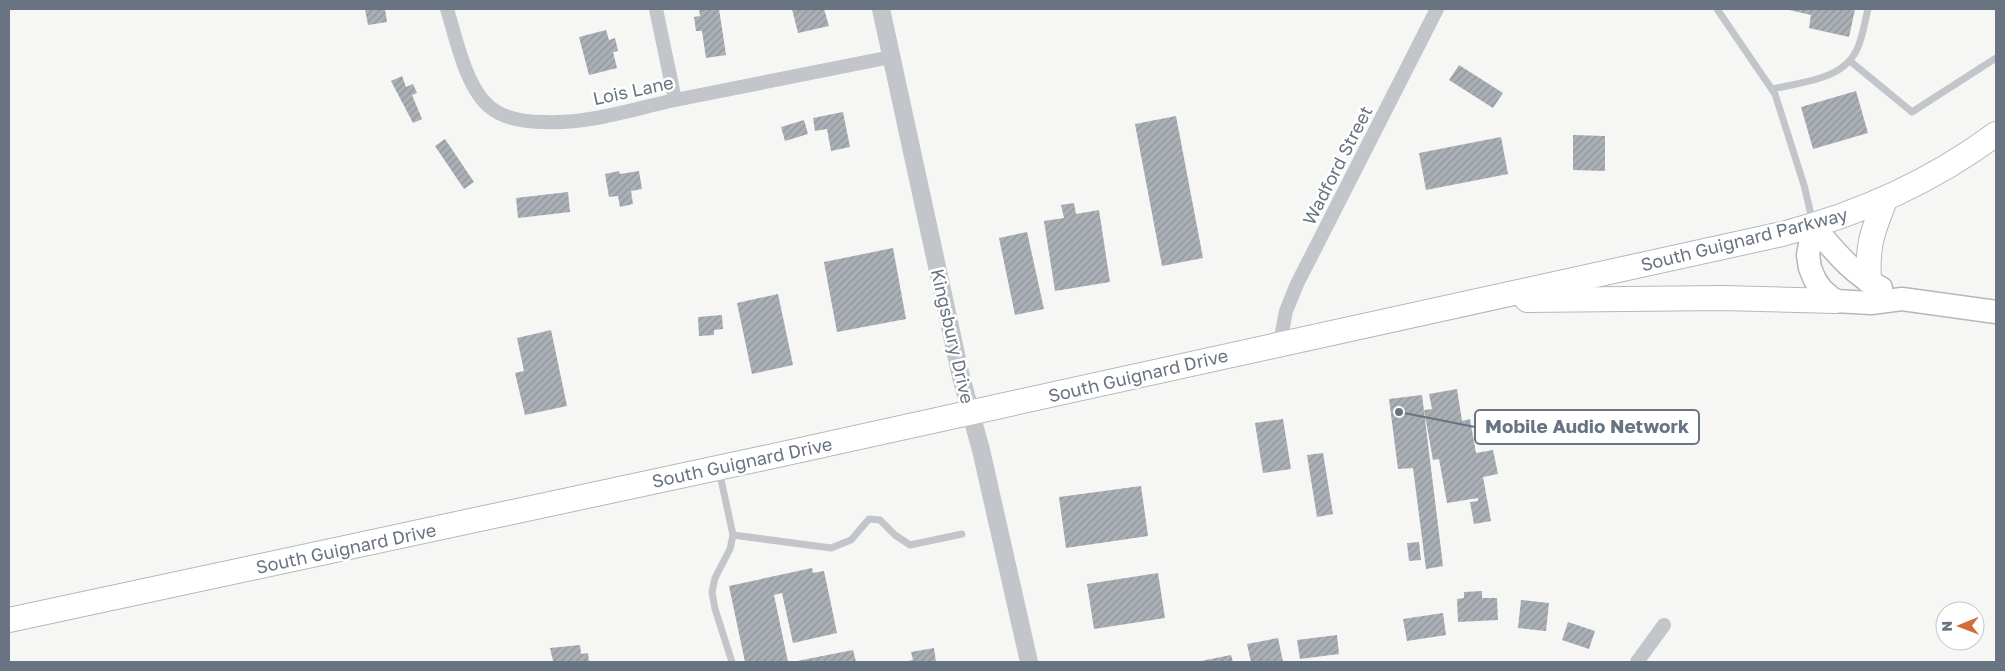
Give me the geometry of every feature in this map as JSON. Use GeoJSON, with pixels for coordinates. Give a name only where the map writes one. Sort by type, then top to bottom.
{"type":"FeatureCollection","features":[{"type":"Feature","properties":{"kind":"highway","name":"South Guignard Parkway"},"geometry":{"type":"LineString","coordinates":[[1475,301],[1813,226],[1838,218],[1885,200],[1932,176],[1996,134]]}},
{"type":"Feature","properties":{"kind":"highway"},"geometry":{"type":"LineString","coordinates":[[1869,282],[1868,261],[1871,235],[1885,200]]}},
{"type":"Feature","properties":{"kind":"highway"},"geometry":{"type":"LineString","coordinates":[[1475,301],[1723,298],[1835,300]]}},
{"type":"Feature","properties":{"kind":"highway","name":"South Guignard Drive"},"geometry":{"type":"LineString","coordinates":[[9,620],[718,468],[1475,301]]}},
{"type":"Feature","properties":{"kind":"main road"},"geometry":{"type":"LineString","coordinates":[[1813,226],[1848,266],[1869,282],[1902,299]]}},
{"type":"Feature","properties":{"kind":"main road"},"geometry":{"type":"LineString","coordinates":[[1813,226],[1808,255],[1810,268],[1822,290],[1835,300],[1871,303],[1902,299],[1996,312]]}},
{"type":"Feature","properties":{"kind":"street","name":"Lois Lane"},"geometry":{"type":"LineString","coordinates":[[447,9],[458,48],[472,82],[482,99],[491,108],[505,116],[524,120],[546,122],[574,121],[891,56]]}},
{"type":"Feature","properties":{"kind":"street"},"geometry":{"type":"LineString","coordinates":[[656,9],[675,100]]}},
{"type":"Feature","properties":{"kind":"street","name":"Kingsbury Drive"},"geometry":{"type":"LineString","coordinates":[[881,9],[961,377],[981,450],[1029,662]]}},
{"type":"Feature","properties":{"kind":"street","name":"Wadford Street"},"geometry":{"type":"LineString","coordinates":[[1280,343],[1286,311],[1297,284],[1437,9]]}},
{"type":"Feature","properties":{"kind":"street"},"geometry":{"type":"LineString","coordinates":[[1636,662],[1664,625]]}},
{"type":"Feature","properties":{"kind":"lane"},"geometry":{"type":"LineString","coordinates":[[1717,9],[1776,94],[1804,185],[1813,226]]}},
{"type":"Feature","properties":{"kind":"lane"},"geometry":{"type":"LineString","coordinates":[[1772,89],[1832,74],[1850,61],[1858,47],[1868,9]]}},
{"type":"Feature","properties":{"kind":"lane"},"geometry":{"type":"LineString","coordinates":[[1850,61],[1912,112],[1996,57]]}},
{"type":"Feature","properties":{"kind":"lane"},"geometry":{"type":"LineString","coordinates":[[718,468],[733,535],[730,548],[715,578],[712,592],[715,609],[732,662]]}},
{"type":"Feature","properties":{"kind":"lane"},"geometry":{"type":"LineString","coordinates":[[733,535],[831,548],[851,540],[869,519],[880,520],[895,535],[910,545],[962,534]]}},
{"type":"Feature","properties":{"kind":"building"},"geometry":{"type":"Polygon","coordinates":[[[365,9],[385,9],[387,22],[368,25],[365,9]]]}},
{"type":"Feature","properties":{"kind":"building"},"geometry":{"type":"Polygon","coordinates":[[[699,9],[719,9],[726,55],[706,58],[702,31],[696,31],[694,17],[700,16],[699,9]]]}},
{"type":"Feature","properties":{"kind":"building"},"geometry":{"type":"Polygon","coordinates":[[[792,9],[824,9],[829,26],[798,33],[792,9]]]}},
{"type":"Feature","properties":{"kind":"building"},"geometry":{"type":"Polygon","coordinates":[[[1785,9],[1855,9],[1849,37],[1809,28],[1811,15],[1785,9]]]}},
{"type":"Feature","properties":{"kind":"building"},"geometry":{"type":"Polygon","coordinates":[[[606,30],[609,40],[615,38],[618,51],[613,52],[617,68],[589,75],[579,37],[606,30]]]}},
{"type":"Feature","properties":{"kind":"building"},"geometry":{"type":"Polygon","coordinates":[[[1459,65],[1503,93],[1493,108],[1449,80],[1459,65]]]}},
{"type":"Feature","properties":{"kind":"building"},"geometry":{"type":"Polygon","coordinates":[[[402,76],[406,87],[413,84],[417,93],[412,95],[422,119],[413,123],[391,81],[402,76]]]}},
{"type":"Feature","properties":{"kind":"building"},"geometry":{"type":"Polygon","coordinates":[[[1856,91],[1868,133],[1813,149],[1801,107],[1856,91]]]}},
{"type":"Feature","properties":{"kind":"building"},"geometry":{"type":"Polygon","coordinates":[[[843,112],[850,147],[831,151],[827,129],[815,131],[813,118],[843,112]]]}},
{"type":"Feature","properties":{"kind":"building"},"geometry":{"type":"Polygon","coordinates":[[[1176,116],[1203,258],[1162,266],[1135,124],[1176,116]]]}},
{"type":"Feature","properties":{"kind":"building"},"geometry":{"type":"Polygon","coordinates":[[[804,120],[808,134],[785,141],[781,127],[804,120]]]}},
{"type":"Feature","properties":{"kind":"building"},"geometry":{"type":"Polygon","coordinates":[[[1573,135],[1605,136],[1605,171],[1573,170],[1573,135]]]}},
{"type":"Feature","properties":{"kind":"building"},"geometry":{"type":"Polygon","coordinates":[[[1501,137],[1508,174],[1426,190],[1419,153],[1501,137]]]}},
{"type":"Feature","properties":{"kind":"building"},"geometry":{"type":"Polygon","coordinates":[[[445,139],[474,182],[464,189],[435,146],[445,139]]]}},
{"type":"Feature","properties":{"kind":"building"},"geometry":{"type":"Polygon","coordinates":[[[619,171],[620,174],[639,171],[642,189],[631,191],[633,204],[620,207],[618,196],[609,197],[605,174],[619,171]]]}},
{"type":"Feature","properties":{"kind":"building"},"geometry":{"type":"Polygon","coordinates":[[[568,192],[570,212],[518,218],[516,198],[568,192]]]}},
{"type":"Feature","properties":{"kind":"building"},"geometry":{"type":"Polygon","coordinates":[[[1074,203],[1076,214],[1099,210],[1110,282],[1055,291],[1044,221],[1064,218],[1061,205],[1074,203]]]}},
{"type":"Feature","properties":{"kind":"building"},"geometry":{"type":"Polygon","coordinates":[[[1027,232],[1044,309],[1015,315],[999,238],[1027,232]]]}},
{"type":"Feature","properties":{"kind":"building"},"geometry":{"type":"Polygon","coordinates":[[[893,248],[906,319],[837,332],[824,262],[893,248]]]}},
{"type":"Feature","properties":{"kind":"building"},"geometry":{"type":"Polygon","coordinates":[[[778,294],[793,365],[752,374],[737,303],[778,294]]]}},
{"type":"Feature","properties":{"kind":"building"},"geometry":{"type":"Polygon","coordinates":[[[722,315],[723,329],[714,330],[714,335],[699,336],[698,317],[722,315]]]}},
{"type":"Feature","properties":{"kind":"building"},"geometry":{"type":"Polygon","coordinates":[[[551,330],[567,406],[525,415],[515,373],[524,371],[517,338],[551,330]]]}},
{"type":"Feature","properties":{"kind":"building"},"geometry":{"type":"Polygon","coordinates":[[[1457,389],[1462,421],[1470,419],[1476,453],[1493,450],[1498,474],[1483,477],[1491,521],[1474,524],[1470,502],[1478,501],[1478,498],[1447,503],[1439,459],[1433,460],[1424,410],[1432,409],[1429,394],[1457,389]]]}},
{"type":"Feature","properties":{"kind":"building"},"geometry":{"type":"Polygon","coordinates":[[[1422,395],[1443,566],[1426,569],[1413,468],[1398,469],[1389,399],[1422,395]]]}},
{"type":"Feature","properties":{"kind":"building"},"geometry":{"type":"Polygon","coordinates":[[[1283,419],[1291,469],[1263,473],[1255,423],[1283,419]]]}},
{"type":"Feature","properties":{"kind":"building"},"geometry":{"type":"Polygon","coordinates":[[[1323,453],[1333,514],[1317,517],[1307,455],[1323,453]]]}},
{"type":"Feature","properties":{"kind":"building"},"geometry":{"type":"Polygon","coordinates":[[[1141,486],[1148,536],[1066,548],[1059,497],[1141,486]]]}},
{"type":"Feature","properties":{"kind":"building"},"geometry":{"type":"Polygon","coordinates":[[[1419,542],[1421,560],[1409,561],[1407,543],[1419,542]]]}},
{"type":"Feature","properties":{"kind":"building"},"geometry":{"type":"Polygon","coordinates":[[[812,568],[813,573],[824,571],[837,633],[793,643],[782,593],[774,595],[788,662],[745,662],[729,586],[812,568]]]}},
{"type":"Feature","properties":{"kind":"building"},"geometry":{"type":"Polygon","coordinates":[[[1158,573],[1165,618],[1094,629],[1087,584],[1158,573]]]}},
{"type":"Feature","properties":{"kind":"building"},"geometry":{"type":"Polygon","coordinates":[[[1482,591],[1482,598],[1497,598],[1498,620],[1458,622],[1457,599],[1464,598],[1464,592],[1482,591]]]}},
{"type":"Feature","properties":{"kind":"building"},"geometry":{"type":"Polygon","coordinates":[[[1521,600],[1549,603],[1546,631],[1518,628],[1521,600]]]}},
{"type":"Feature","properties":{"kind":"building"},"geometry":{"type":"Polygon","coordinates":[[[1443,613],[1446,635],[1407,641],[1403,619],[1443,613]]]}},
{"type":"Feature","properties":{"kind":"building"},"geometry":{"type":"Polygon","coordinates":[[[1568,622],[1595,631],[1589,649],[1562,640],[1568,622]]]}},
{"type":"Feature","properties":{"kind":"building"},"geometry":{"type":"Polygon","coordinates":[[[1337,635],[1339,654],[1300,659],[1297,640],[1337,635]]]}},
{"type":"Feature","properties":{"kind":"building"},"geometry":{"type":"Polygon","coordinates":[[[1278,638],[1283,662],[1251,662],[1247,644],[1278,638]]]}},
{"type":"Feature","properties":{"kind":"building"},"geometry":{"type":"Polygon","coordinates":[[[580,645],[581,654],[588,653],[589,662],[549,662],[553,661],[550,648],[580,645]]]}},
{"type":"Feature","properties":{"kind":"building"},"geometry":{"type":"Polygon","coordinates":[[[934,648],[936,662],[902,662],[913,660],[911,652],[934,648]]]}},
{"type":"Feature","properties":{"kind":"building"},"geometry":{"type":"Polygon","coordinates":[[[853,650],[856,662],[797,662],[797,661],[853,650]]]}},
{"type":"Feature","properties":{"kind":"building"},"geometry":{"type":"Polygon","coordinates":[[[1231,655],[1233,662],[1201,662],[1201,661],[1231,655]]]}},
{"type":"Feature","properties":{"kind":"place","name":"Mobile Audio Network"},"geometry":{"type":"Point","coordinates":[1399,412]}}]}
